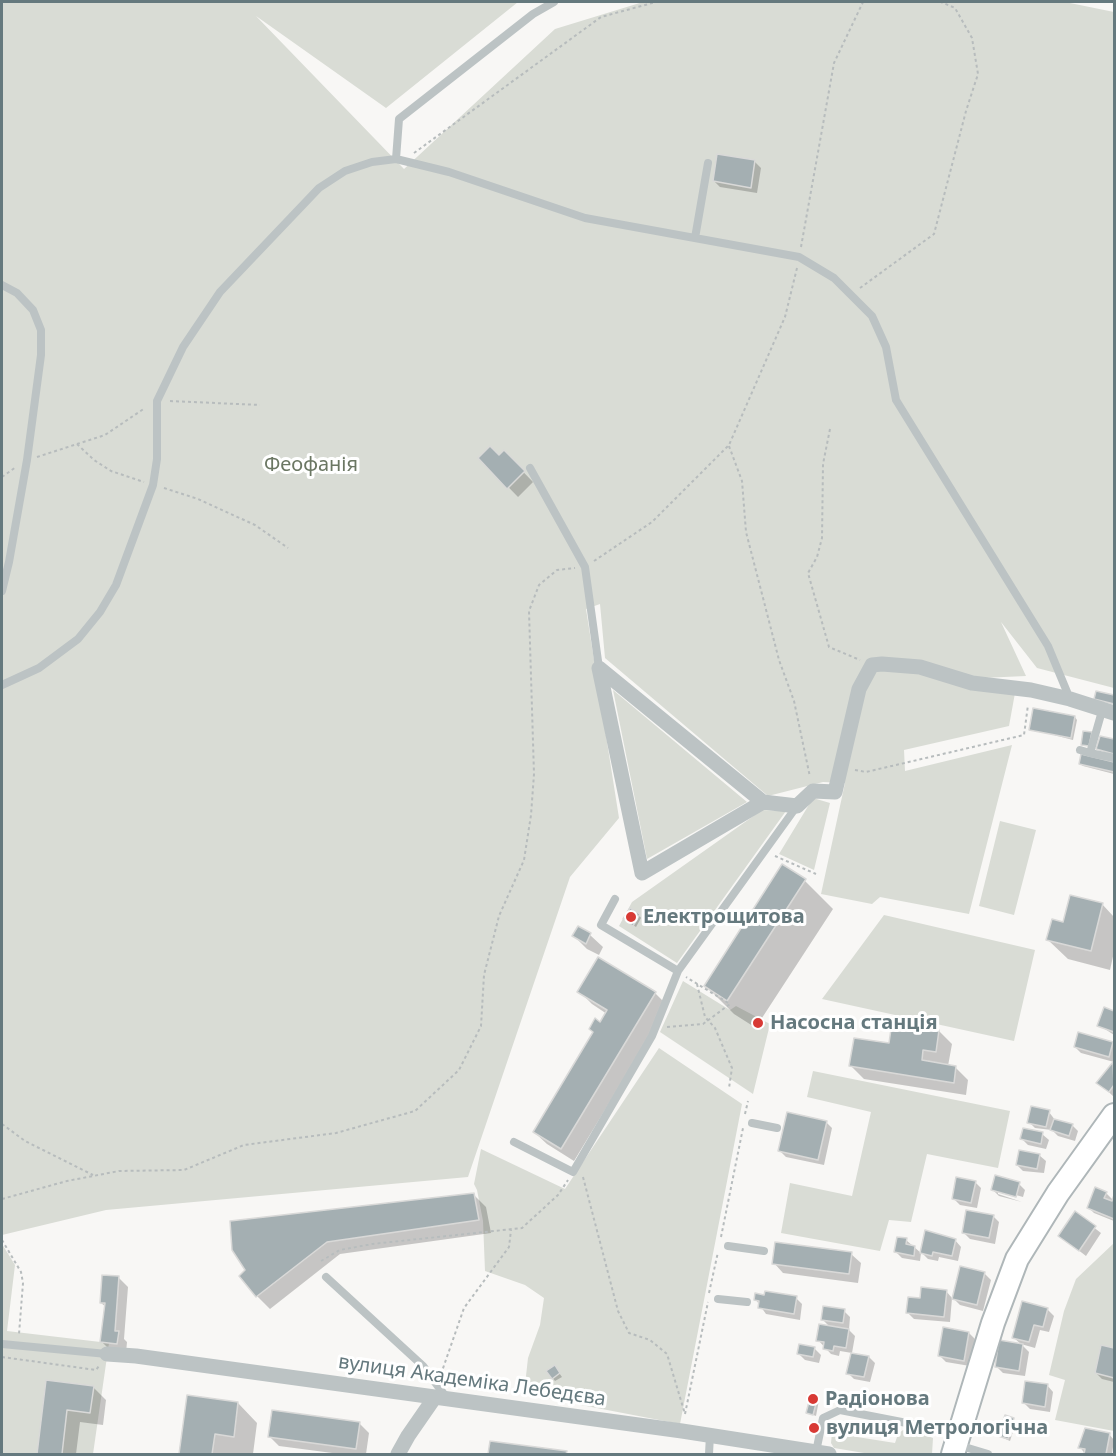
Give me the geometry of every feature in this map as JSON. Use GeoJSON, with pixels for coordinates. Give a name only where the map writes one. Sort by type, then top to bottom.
{"type":"FeatureCollection","features":[{"type":"Feature","properties":{"kind":"street"},"geometry":{"type":"LineString","coordinates":[[599,668],[763,802],[797,806],[813,791],[835,792],[859,689],[872,665],[920,667],[972,683],[1031,690],[1070,699],[1108,712]]}},
{"type":"Feature","properties":{"kind":"street"},"geometry":{"type":"LineString","coordinates":[[599,668],[642,873],[763,802]]}},
{"type":"Feature","properties":{"kind":"street"},"geometry":{"type":"LineString","coordinates":[[956,1444],[993,1323],[1017,1259],[1047,1209],[1114,1115]]}},
{"type":"Feature","properties":{"kind":"street","name":"вулиця Академіка Лебедєва"},"geometry":{"type":"LineString","coordinates":[[108,1354],[682,1431],[823,1453]]}},
{"type":"Feature","properties":{"kind":"street"},"geometry":{"type":"LineString","coordinates":[[398,1455],[408,1436],[441,1398]]}},
{"type":"Feature","properties":{"kind":"lane"},"geometry":{"type":"LineString","coordinates":[[400,159],[399,119],[533,14],[554,2]]}},
{"type":"Feature","properties":{"kind":"lane"},"geometry":{"type":"LineString","coordinates":[[2,685],[39,668],[78,639],[100,612],[116,585],[153,485],[157,459],[157,401],[183,347],[220,291],[319,188],[345,171],[372,162],[400,159],[448,172],[585,218],[799,257],[834,278],[852,293],[872,316],[886,347],[896,400],[1048,646],[1070,699]]}},
{"type":"Feature","properties":{"kind":"lane"},"geometry":{"type":"LineString","coordinates":[[695,238],[708,163]]}},
{"type":"Feature","properties":{"kind":"lane"},"geometry":{"type":"LineString","coordinates":[[2,285],[17,293],[33,310],[41,330],[41,355],[27,460],[2,591]]}},
{"type":"Feature","properties":{"kind":"lane"},"geometry":{"type":"LineString","coordinates":[[530,468],[585,567],[599,668]]}},
{"type":"Feature","properties":{"kind":"lane"},"geometry":{"type":"LineString","coordinates":[[1090,753],[1108,712]]}},
{"type":"Feature","properties":{"kind":"lane"},"geometry":{"type":"LineString","coordinates":[[1080,750],[1114,758]]}},
{"type":"Feature","properties":{"kind":"lane"},"geometry":{"type":"LineString","coordinates":[[514,1142],[578,1171],[655,1028],[678,971],[797,806]]}},
{"type":"Feature","properties":{"kind":"lane"},"geometry":{"type":"LineString","coordinates":[[615,899],[601,925],[678,971]]}},
{"type":"Feature","properties":{"kind":"lane"},"geometry":{"type":"LineString","coordinates":[[753,1123],[777,1128]]}},
{"type":"Feature","properties":{"kind":"lane"},"geometry":{"type":"LineString","coordinates":[[728,1246],[764,1251]]}},
{"type":"Feature","properties":{"kind":"lane"},"geometry":{"type":"LineString","coordinates":[[327,1277],[423,1366],[441,1398]]}},
{"type":"Feature","properties":{"kind":"lane"},"geometry":{"type":"LineString","coordinates":[[718,1299],[747,1302]]}},
{"type":"Feature","properties":{"kind":"lane"},"geometry":{"type":"LineString","coordinates":[[2,1344],[108,1354]]}},
{"type":"Feature","properties":{"kind":"lane"},"geometry":{"type":"LineString","coordinates":[[823,1453],[823,1418],[840,1410],[988,1455]]}},
{"type":"Feature","properties":{"kind":"lane"},"geometry":{"type":"LineString","coordinates":[[709,1455],[710,1435]]}},
{"type":"Feature","properties":{"kind":"path"},"geometry":{"type":"LineString","coordinates":[[400,159],[601,17],[656,2]]}},
{"type":"Feature","properties":{"kind":"path"},"geometry":{"type":"LineString","coordinates":[[2,1199],[119,1171],[184,1170],[244,1145],[336,1133],[414,1111],[459,1070],[481,1026],[484,975],[499,916],[524,860],[531,815],[534,774],[529,611],[539,585],[557,570],[585,567],[652,522],[729,445],[785,317],[799,257],[834,63],[863,2]]}},
{"type":"Feature","properties":{"kind":"path"},"geometry":{"type":"LineString","coordinates":[[852,293],[934,234],[978,74],[972,38],[955,8],[941,2]]}},
{"type":"Feature","properties":{"kind":"path"},"geometry":{"type":"LineString","coordinates":[[2,477],[27,460],[105,435],[157,401],[260,405]]}},
{"type":"Feature","properties":{"kind":"path"},"geometry":{"type":"LineString","coordinates":[[830,429],[823,464],[822,538],[817,557],[808,573],[829,647],[872,665]]}},
{"type":"Feature","properties":{"kind":"path"},"geometry":{"type":"LineString","coordinates":[[76,444],[111,471],[198,499],[255,525],[288,548]]}},
{"type":"Feature","properties":{"kind":"path"},"geometry":{"type":"LineString","coordinates":[[729,445],[742,481],[746,532],[779,660],[794,701],[813,791]]}},
{"type":"Feature","properties":{"kind":"path"},"geometry":{"type":"LineString","coordinates":[[840,768],[866,772],[1024,735],[1028,703]]}},
{"type":"Feature","properties":{"kind":"path"},"geometry":{"type":"LineString","coordinates":[[764,850],[816,874]]}},
{"type":"Feature","properties":{"kind":"path"},"geometry":{"type":"LineString","coordinates":[[655,1028],[703,1024],[712,1017],[730,1004],[697,984],[705,1017],[710,1022],[715,1028],[732,1068],[729,1088]]}},
{"type":"Feature","properties":{"kind":"path"},"geometry":{"type":"LineString","coordinates":[[720,1240],[748,1101]]}},
{"type":"Feature","properties":{"kind":"path"},"geometry":{"type":"LineString","coordinates":[[2,1124],[25,1141],[95,1176]]}},
{"type":"Feature","properties":{"kind":"path"},"geometry":{"type":"LineString","coordinates":[[321,1261],[340,1250],[372,1244],[522,1228],[558,1195],[578,1171]]}},
{"type":"Feature","properties":{"kind":"path"},"geometry":{"type":"LineString","coordinates":[[578,1171],[618,1311],[629,1333],[650,1340],[667,1354],[685,1414]]}},
{"type":"Feature","properties":{"kind":"path"},"geometry":{"type":"LineString","coordinates":[[441,1374],[464,1308],[503,1256],[512,1239],[511,1230]]}},
{"type":"Feature","properties":{"kind":"path"},"geometry":{"type":"LineString","coordinates":[[2,1240],[21,1272],[23,1283],[18,1346]]}},
{"type":"Feature","properties":{"kind":"path"},"geometry":{"type":"LineString","coordinates":[[682,1431],[718,1252]]}},
{"type":"Feature","properties":{"kind":"path"},"geometry":{"type":"LineString","coordinates":[[2,1357],[96,1370],[108,1354]]}},
{"type":"Feature","properties":{"kind":"green space","name":"Феофанія"},"geometry":{"type":"Polygon","coordinates":[[[2,2],[518,2],[386,108],[256,16],[404,169],[555,29],[643,2],[1065,2],[1114,12],[1114,688],[1037,668],[1001,622],[1026,676],[960,679],[1015,693],[1009,726],[904,750],[905,771],[1012,745],[969,914],[880,897],[872,904],[821,894],[845,783],[823,782],[768,796],[605,658],[600,604],[586,609],[619,818],[570,877],[468,1177],[106,1210],[2,1235],[2,2]]]}},
{"type":"Feature","properties":{"kind":"green space"},"geometry":{"type":"Polygon","coordinates":[[[613,690],[747,802],[647,859],[613,690]]]}},
{"type":"Feature","properties":{"kind":"green space"},"geometry":{"type":"Polygon","coordinates":[[[813,798],[830,803],[814,870],[779,854],[813,798]]]}},
{"type":"Feature","properties":{"kind":"green space"},"geometry":{"type":"Polygon","coordinates":[[[762,810],[786,811],[677,963],[619,926],[632,902],[762,810]]]}},
{"type":"Feature","properties":{"kind":"green space"},"geometry":{"type":"Polygon","coordinates":[[[1000,821],[1036,830],[1014,915],[979,906],[1000,821]]]}},
{"type":"Feature","properties":{"kind":"green space"},"geometry":{"type":"Polygon","coordinates":[[[884,915],[1035,950],[1014,1041],[822,999],[884,915]]]}},
{"type":"Feature","properties":{"kind":"green space"},"geometry":{"type":"Polygon","coordinates":[[[683,981],[730,1010],[736,1006],[770,1024],[753,1094],[660,1032],[683,981]]]}},
{"type":"Feature","properties":{"kind":"green space"},"geometry":{"type":"Polygon","coordinates":[[[659,1048],[742,1104],[680,1424],[524,1394],[528,1358],[540,1325],[544,1298],[525,1285],[485,1271],[483,1221],[474,1184],[481,1149],[565,1189],[659,1048]]]}},
{"type":"Feature","properties":{"kind":"green space"},"geometry":{"type":"Polygon","coordinates":[[[813,1071],[1010,1111],[998,1168],[927,1154],[911,1222],[889,1220],[880,1251],[781,1233],[790,1183],[852,1196],[871,1112],[807,1097],[813,1071]]]}},
{"type":"Feature","properties":{"kind":"green space"},"geometry":{"type":"Polygon","coordinates":[[[1114,1243],[1114,1431],[1055,1420],[1065,1380],[1049,1375],[1064,1311],[1076,1279],[1114,1243]]]}},
{"type":"Feature","properties":{"kind":"green space"},"geometry":{"type":"Polygon","coordinates":[[[2,1244],[15,1265],[7,1331],[109,1343],[93,1454],[2,1454],[2,1244]]]}},
{"type":"Feature","properties":{"kind":"green space"},"geometry":{"type":"Polygon","coordinates":[[[903,1430],[911,1430],[933,1438],[932,1454],[870,1454],[834,1448],[831,1443],[832,1433],[895,1443],[898,1434],[903,1430]]]}},
{"type":"Feature","properties":{"kind":"building"},"geometry":{"type":"Polygon","coordinates":[[[717,154],[755,160],[751,188],[713,181],[717,154]]]}},
{"type":"Feature","properties":{"kind":"building"},"geometry":{"type":"Polygon","coordinates":[[[490,446],[499,455],[504,450],[525,471],[507,489],[478,458],[490,446]]]}},
{"type":"Feature","properties":{"kind":"building"},"geometry":{"type":"Polygon","coordinates":[[[1096,691],[1114,695],[1114,704],[1094,699],[1096,691]]]}},
{"type":"Feature","properties":{"kind":"building"},"geometry":{"type":"Polygon","coordinates":[[[1033,708],[1075,716],[1071,738],[1029,730],[1033,708]]]}},
{"type":"Feature","properties":{"kind":"building"},"geometry":{"type":"Polygon","coordinates":[[[1083,731],[1092,732],[1089,746],[1081,745],[1083,731]]]}},
{"type":"Feature","properties":{"kind":"building"},"geometry":{"type":"Polygon","coordinates":[[[1100,736],[1114,739],[1114,754],[1096,749],[1100,736]]]}},
{"type":"Feature","properties":{"kind":"building"},"geometry":{"type":"Polygon","coordinates":[[[1081,754],[1114,762],[1114,772],[1079,764],[1081,754]]]}},
{"type":"Feature","properties":{"kind":"building"},"geometry":{"type":"Polygon","coordinates":[[[782,864],[806,879],[727,1001],[704,986],[782,864]]]}},
{"type":"Feature","properties":{"kind":"building"},"geometry":{"type":"Polygon","coordinates":[[[1070,895],[1103,903],[1091,951],[1046,940],[1052,919],[1063,922],[1070,895]]]}},
{"type":"Feature","properties":{"kind":"building","name":"Електрощитова"},"geometry":{"type":"Polygon","coordinates":[[[630,908],[640,914],[633,926],[623,919],[630,908]]]}},
{"type":"Feature","properties":{"kind":"building"},"geometry":{"type":"Polygon","coordinates":[[[578,926],[591,933],[586,944],[572,936],[578,926]]]}},
{"type":"Feature","properties":{"kind":"building"},"geometry":{"type":"Polygon","coordinates":[[[598,957],[656,992],[561,1149],[533,1132],[593,1032],[589,1029],[595,1018],[600,1022],[607,1010],[577,992],[598,957]]]}},
{"type":"Feature","properties":{"kind":"building"},"geometry":{"type":"Polygon","coordinates":[[[1104,1007],[1114,1011],[1114,1032],[1097,1026],[1104,1007]]]}},
{"type":"Feature","properties":{"kind":"building"},"geometry":{"type":"Polygon","coordinates":[[[892,1022],[939,1030],[936,1052],[923,1050],[922,1060],[956,1066],[954,1083],[849,1066],[854,1038],[889,1043],[892,1022]]]}},
{"type":"Feature","properties":{"kind":"building"},"geometry":{"type":"Polygon","coordinates":[[[1078,1032],[1113,1042],[1109,1057],[1074,1047],[1078,1032]]]}},
{"type":"Feature","properties":{"kind":"building"},"geometry":{"type":"Polygon","coordinates":[[[1113,1062],[1114,1085],[1109,1092],[1096,1083],[1113,1062]]]}},
{"type":"Feature","properties":{"kind":"building"},"geometry":{"type":"Polygon","coordinates":[[[1031,1106],[1050,1110],[1046,1127],[1027,1123],[1031,1106]]]}},
{"type":"Feature","properties":{"kind":"building"},"geometry":{"type":"Polygon","coordinates":[[[787,1112],[827,1121],[818,1160],[778,1151],[787,1112]]]}},
{"type":"Feature","properties":{"kind":"building"},"geometry":{"type":"Polygon","coordinates":[[[1054,1119],[1073,1124],[1069,1136],[1050,1130],[1054,1119]]]}},
{"type":"Feature","properties":{"kind":"building"},"geometry":{"type":"Polygon","coordinates":[[[1023,1128],[1043,1132],[1041,1144],[1020,1139],[1023,1128]]]}},
{"type":"Feature","properties":{"kind":"building"},"geometry":{"type":"Polygon","coordinates":[[[1019,1150],[1040,1154],[1037,1169],[1016,1165],[1019,1150]]]}},
{"type":"Feature","properties":{"kind":"building"},"geometry":{"type":"Polygon","coordinates":[[[995,1175],[1020,1182],[1016,1197],[991,1190],[995,1175]]]}},
{"type":"Feature","properties":{"kind":"building"},"geometry":{"type":"Polygon","coordinates":[[[956,1177],[976,1181],[971,1203],[952,1199],[956,1177]]]}},
{"type":"Feature","properties":{"kind":"building"},"geometry":{"type":"Polygon","coordinates":[[[1095,1187],[1107,1192],[1104,1198],[1112,1201],[1114,1195],[1114,1219],[1087,1208],[1095,1187]]]}},
{"type":"Feature","properties":{"kind":"building"},"geometry":{"type":"Polygon","coordinates":[[[474,1193],[479,1220],[327,1242],[256,1297],[239,1276],[245,1270],[232,1250],[230,1221],[474,1193]]]}},
{"type":"Feature","properties":{"kind":"building"},"geometry":{"type":"Polygon","coordinates":[[[966,1210],[994,1215],[989,1238],[962,1233],[966,1210]]]}},
{"type":"Feature","properties":{"kind":"building"},"geometry":{"type":"Polygon","coordinates":[[[1075,1211],[1096,1226],[1079,1251],[1058,1236],[1075,1211]]]}},
{"type":"Feature","properties":{"kind":"building"},"geometry":{"type":"Polygon","coordinates":[[[925,1230],[956,1239],[952,1256],[933,1252],[932,1256],[920,1253],[925,1230]]]}},
{"type":"Feature","properties":{"kind":"building"},"geometry":{"type":"Polygon","coordinates":[[[897,1237],[907,1238],[906,1244],[915,1246],[914,1256],[894,1252],[897,1237]]]}},
{"type":"Feature","properties":{"kind":"building"},"geometry":{"type":"Polygon","coordinates":[[[775,1242],[852,1252],[849,1274],[772,1264],[775,1242]]]}},
{"type":"Feature","properties":{"kind":"building"},"geometry":{"type":"Polygon","coordinates":[[[960,1266],[985,1272],[977,1305],[952,1299],[960,1266]]]}},
{"type":"Feature","properties":{"kind":"building"},"geometry":{"type":"Polygon","coordinates":[[[102,1275],[119,1276],[115,1331],[119,1331],[117,1344],[100,1342],[105,1303],[100,1303],[102,1275]]]}},
{"type":"Feature","properties":{"kind":"building"},"geometry":{"type":"Polygon","coordinates":[[[921,1287],[947,1290],[944,1317],[906,1313],[908,1297],[920,1298],[921,1287]]]}},
{"type":"Feature","properties":{"kind":"building"},"geometry":{"type":"Polygon","coordinates":[[[765,1291],[797,1296],[794,1314],[758,1308],[759,1301],[754,1300],[755,1293],[764,1295],[765,1291]]]}},
{"type":"Feature","properties":{"kind":"building"},"geometry":{"type":"Polygon","coordinates":[[[1022,1301],[1048,1308],[1043,1327],[1034,1325],[1029,1342],[1012,1338],[1022,1301]]]}},
{"type":"Feature","properties":{"kind":"building"},"geometry":{"type":"Polygon","coordinates":[[[823,1306],[845,1309],[843,1323],[821,1320],[823,1306]]]}},
{"type":"Feature","properties":{"kind":"building"},"geometry":{"type":"Polygon","coordinates":[[[819,1324],[849,1329],[846,1348],[834,1346],[833,1351],[823,1349],[824,1342],[816,1341],[819,1324]]]}},
{"type":"Feature","properties":{"kind":"building"},"geometry":{"type":"Polygon","coordinates":[[[943,1327],[969,1332],[964,1361],[938,1356],[943,1327]]]}},
{"type":"Feature","properties":{"kind":"building"},"geometry":{"type":"Polygon","coordinates":[[[999,1340],[1023,1344],[1019,1371],[995,1367],[999,1340]]]}},
{"type":"Feature","properties":{"kind":"building"},"geometry":{"type":"Polygon","coordinates":[[[799,1344],[815,1347],[813,1357],[797,1354],[799,1344]]]}},
{"type":"Feature","properties":{"kind":"building"},"geometry":{"type":"Polygon","coordinates":[[[1101,1345],[1114,1348],[1114,1378],[1095,1373],[1101,1345]]]}},
{"type":"Feature","properties":{"kind":"building"},"geometry":{"type":"Polygon","coordinates":[[[851,1353],[869,1356],[864,1377],[846,1374],[851,1353]]]}},
{"type":"Feature","properties":{"kind":"building"},"geometry":{"type":"Polygon","coordinates":[[[555,1365],[560,1373],[552,1379],[546,1371],[555,1365]]]}},
{"type":"Feature","properties":{"kind":"building"},"geometry":{"type":"Polygon","coordinates":[[[46,1380],[94,1386],[90,1413],[67,1410],[62,1454],[37,1454],[46,1380]]]}},
{"type":"Feature","properties":{"kind":"building"},"geometry":{"type":"Polygon","coordinates":[[[1025,1381],[1048,1384],[1045,1407],[1022,1403],[1025,1381]]]}},
{"type":"Feature","properties":{"kind":"building"},"geometry":{"type":"Polygon","coordinates":[[[811,1394],[818,1396],[813,1415],[806,1413],[811,1394]]]}},
{"type":"Feature","properties":{"kind":"building"},"geometry":{"type":"Polygon","coordinates":[[[187,1395],[238,1402],[234,1437],[215,1434],[212,1454],[179,1454],[187,1395]]]}},
{"type":"Feature","properties":{"kind":"building"},"geometry":{"type":"Polygon","coordinates":[[[272,1410],[360,1422],[356,1449],[268,1437],[272,1410]]]}},
{"type":"Feature","properties":{"kind":"building"},"geometry":{"type":"Polygon","coordinates":[[[1005,1415],[1014,1418],[1008,1439],[998,1436],[1005,1415]]]}},
{"type":"Feature","properties":{"kind":"building"},"geometry":{"type":"Polygon","coordinates":[[[1085,1428],[1110,1433],[1106,1454],[1084,1454],[1085,1449],[1078,1448],[1085,1428]]]}},
{"type":"Feature","properties":{"kind":"building"},"geometry":{"type":"Polygon","coordinates":[[[490,1441],[567,1451],[566,1454],[488,1454],[490,1441]]]}},
{"type":"Feature","properties":{"kind":"place","name":"Електрощитова"},"geometry":{"type":"Point","coordinates":[631,917]}},
{"type":"Feature","properties":{"kind":"place","name":"Насосна станція"},"geometry":{"type":"Point","coordinates":[758,1023]}},
{"type":"Feature","properties":{"kind":"place","name":"Радіонова"},"geometry":{"type":"Point","coordinates":[813,1399]}},
{"type":"Feature","properties":{"kind":"place","name":"вулиця Метрологічна"},"geometry":{"type":"Point","coordinates":[814,1428]}}]}
